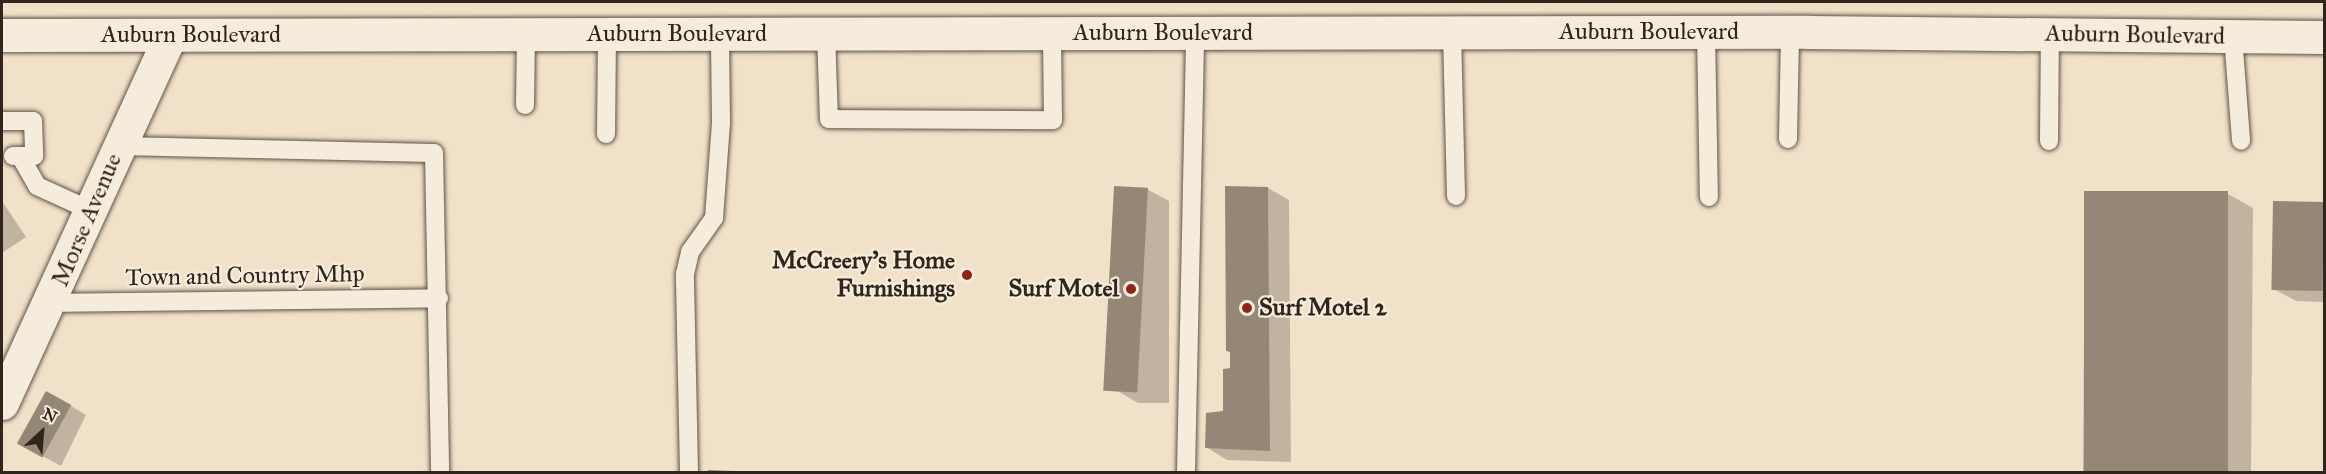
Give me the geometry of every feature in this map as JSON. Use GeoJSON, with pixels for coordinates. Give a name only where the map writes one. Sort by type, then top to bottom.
{"type":"FeatureCollection","features":[{"type":"Feature","properties":{"kind":"main road","name":"Auburn Boulevard"},"geometry":{"type":"LineString","coordinates":[[2,35],[1706,32],[2325,38]]}},
{"type":"Feature","properties":{"kind":"main road","name":"Morse Avenue"},"geometry":{"type":"LineString","coordinates":[[2,403],[51,303],[90,210],[170,36]]}},
{"type":"Feature","properties":{"kind":"lane"},"geometry":{"type":"LineString","coordinates":[[1452,32],[1456,196]]}},
{"type":"Feature","properties":{"kind":"lane"},"geometry":{"type":"LineString","coordinates":[[1706,32],[1709,197]]}},
{"type":"Feature","properties":{"kind":"lane"},"geometry":{"type":"LineString","coordinates":[[826,34],[829,119],[1053,120],[1052,33]]}},
{"type":"Feature","properties":{"kind":"lane"},"geometry":{"type":"LineString","coordinates":[[1186,472],[1195,33]]}},
{"type":"Feature","properties":{"kind":"lane"},"geometry":{"type":"LineString","coordinates":[[1788,139],[1790,33]]}},
{"type":"Feature","properties":{"kind":"lane"},"geometry":{"type":"LineString","coordinates":[[525,105],[526,34]]}},
{"type":"Feature","properties":{"kind":"lane"},"geometry":{"type":"LineString","coordinates":[[606,134],[607,34]]}},
{"type":"Feature","properties":{"kind":"lane"},"geometry":{"type":"LineString","coordinates":[[689,472],[685,274],[690,252],[714,218],[721,122],[720,34]]}},
{"type":"Feature","properties":{"kind":"lane"},"geometry":{"type":"LineString","coordinates":[[2049,141],[2050,34]]}},
{"type":"Feature","properties":{"kind":"lane"},"geometry":{"type":"LineString","coordinates":[[2233,36],[2241,141]]}},
{"type":"Feature","properties":{"kind":"lane"},"geometry":{"type":"LineString","coordinates":[[2,122],[33,121],[34,156],[16,156],[37,186],[90,210]]}},
{"type":"Feature","properties":{"kind":"lane"},"geometry":{"type":"LineString","coordinates":[[119,146],[434,153],[439,298],[440,472]]}},
{"type":"Feature","properties":{"kind":"lane","name":"Town and Country Mhp"},"geometry":{"type":"LineString","coordinates":[[51,303],[439,298]]}},
{"type":"Feature","properties":{"kind":"building","name":"Surf Motel"},"geometry":{"type":"Polygon","coordinates":[[[1114,186],[1148,188],[1137,392],[1103,391],[1114,186]]]}},
{"type":"Feature","properties":{"kind":"building","name":"Surf Motel 2"},"geometry":{"type":"Polygon","coordinates":[[[1225,186],[1268,187],[1270,451],[1205,448],[1206,413],[1223,411],[1223,369],[1230,368],[1230,352],[1226,351],[1225,186]]]}},
{"type":"Feature","properties":{"kind":"building"},"geometry":{"type":"Polygon","coordinates":[[[2084,191],[2228,191],[2228,472],[2084,472],[2084,191]]]}},
{"type":"Feature","properties":{"kind":"building"},"geometry":{"type":"Polygon","coordinates":[[[2273,201],[2324,202],[2322,291],[2271,290],[2273,201]]]}},
{"type":"Feature","properties":{"kind":"building"},"geometry":{"type":"Polygon","coordinates":[[[46,391],[71,405],[42,458],[17,443],[46,391]]]}},
{"type":"Feature","properties":{"kind":"building"},"geometry":{"type":"Polygon","coordinates":[[[708,470],[733,471],[733,472],[708,472],[708,470]]]}},
{"type":"Feature","properties":{"kind":"place","name":"McCreery's Home Furnishings"},"geometry":{"type":"Point","coordinates":[967,275]}},
{"type":"Feature","properties":{"kind":"place","name":"Surf Motel"},"geometry":{"type":"Point","coordinates":[1131,289]}},
{"type":"Feature","properties":{"kind":"place","name":"Surf Motel 2"},"geometry":{"type":"Point","coordinates":[1247,308]}}]}
